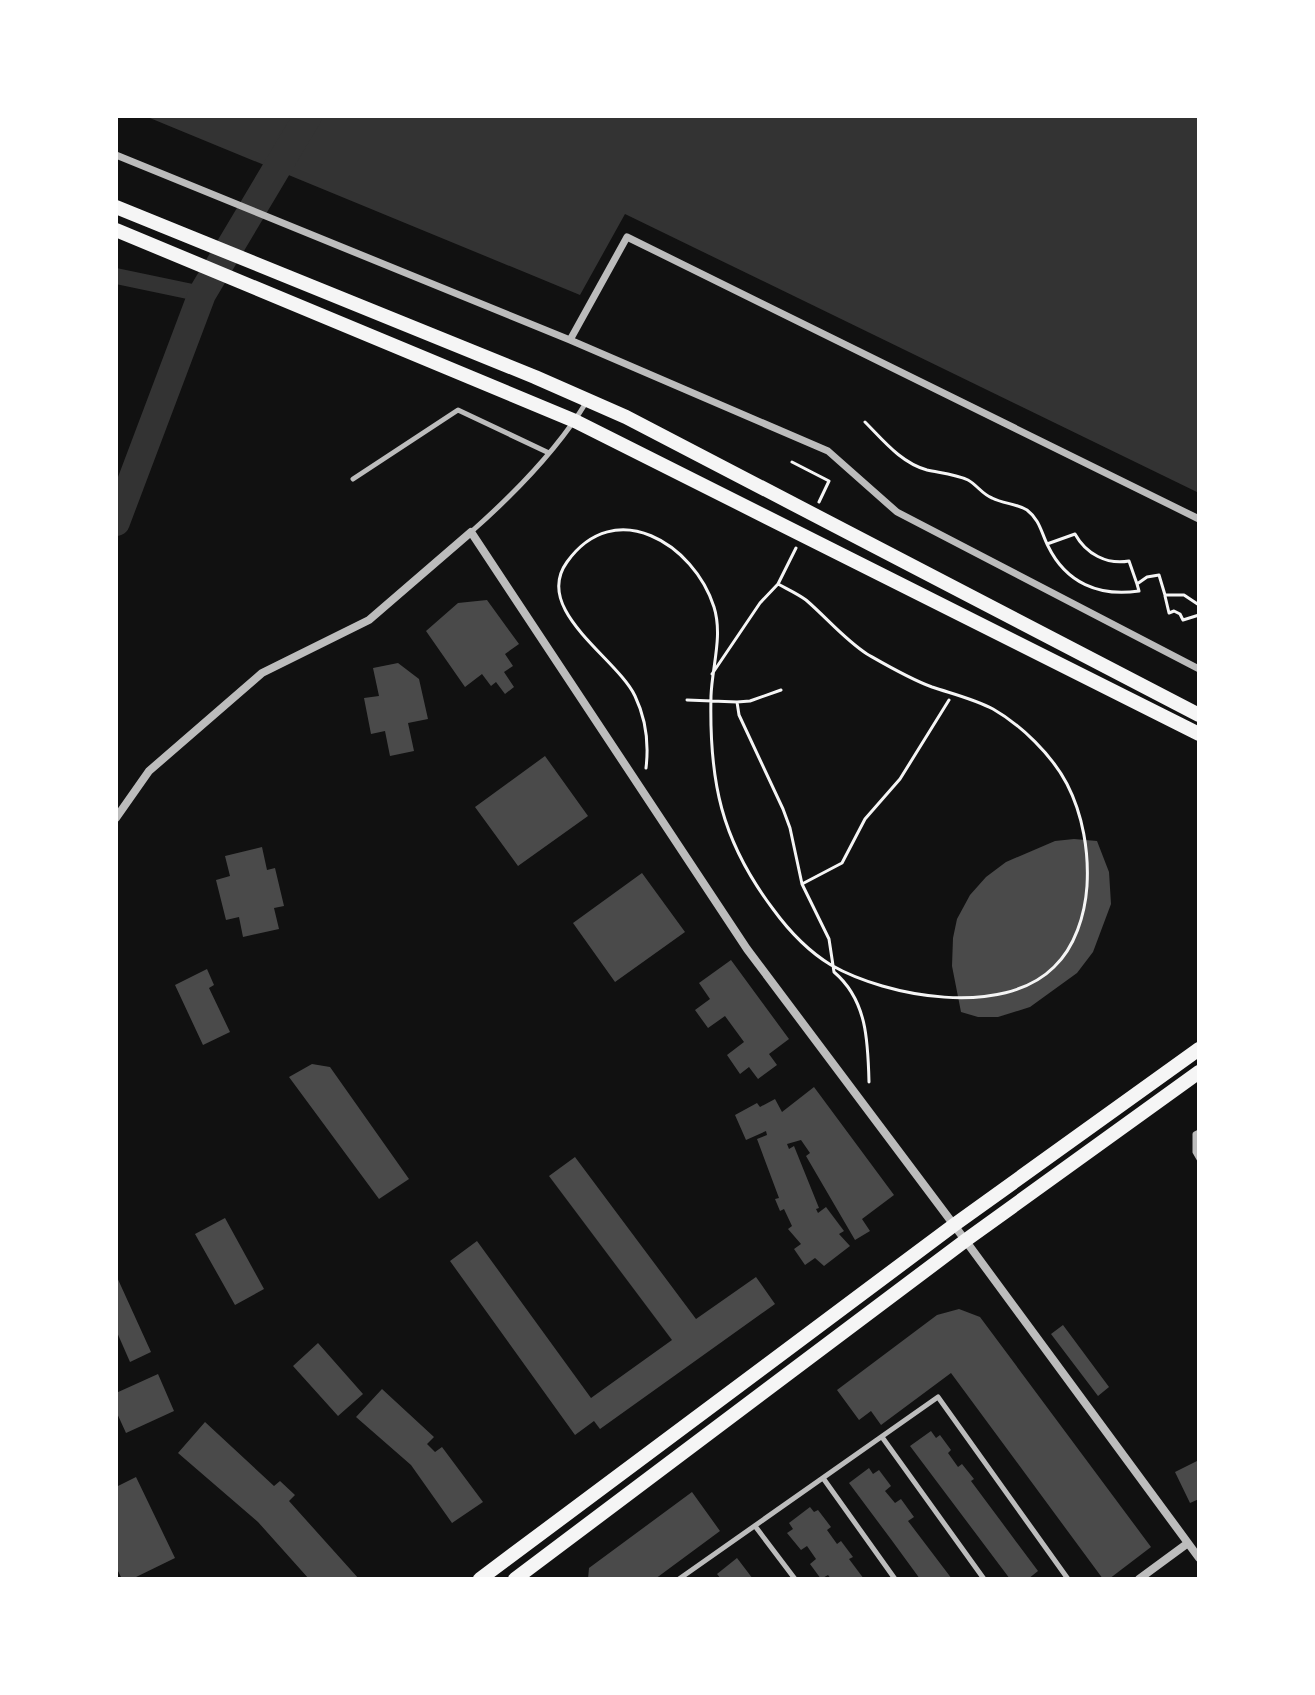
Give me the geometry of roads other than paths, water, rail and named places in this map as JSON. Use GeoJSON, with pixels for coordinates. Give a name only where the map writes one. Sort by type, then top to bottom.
{"type":"FeatureCollection","features":[{"type":"Feature","properties":{"kind":"main road"},"geometry":{"type":"LineString","coordinates":[[116,207],[535,377],[640,424],[1199,715]]}},
{"type":"Feature","properties":{"kind":"main road"},"geometry":{"type":"LineString","coordinates":[[116,230],[575,421],[1199,734]]}},
{"type":"Feature","properties":{"kind":"main road"},"geometry":{"type":"LineString","coordinates":[[488,1577],[954,1225],[1199,1049]]}},
{"type":"Feature","properties":{"kind":"main road"},"geometry":{"type":"LineString","coordinates":[[515,1579],[966,1240],[1199,1072]]}},
{"type":"Feature","properties":{"kind":"street"},"geometry":{"type":"LineString","coordinates":[[116,155],[570,340],[828,451],[897,512],[1199,669]]}},
{"type":"Feature","properties":{"kind":"street"},"geometry":{"type":"LineString","coordinates":[[570,340],[627,237],[1199,519]]}},
{"type":"Feature","properties":{"kind":"street"},"geometry":{"type":"LineString","coordinates":[[116,818],[149,771],[262,673],[369,620],[471,532],[747,949],[966,1240],[1199,1558]]}},
{"type":"Feature","properties":{"kind":"street"},"geometry":{"type":"LineString","coordinates":[[1139,1579],[1188,1543]]}},
{"type":"Feature","properties":{"kind":"lane"},"geometry":{"type":"LineString","coordinates":[[471,532],[511,497],[575,421],[587,400]]}},
{"type":"Feature","properties":{"kind":"lane"},"geometry":{"type":"LineString","coordinates":[[353,479],[458,410],[549,453]]}},
{"type":"Feature","properties":{"kind":"lane"},"geometry":{"type":"LineString","coordinates":[[1199,1132],[1195,1134],[1195,1152],[1199,1159]]}},
{"type":"Feature","properties":{"kind":"lane"},"geometry":{"type":"LineString","coordinates":[[681,1578],[938,1397],[1067,1579]]}},
{"type":"Feature","properties":{"kind":"lane"},"geometry":{"type":"LineString","coordinates":[[881,1437],[984,1579]]}},
{"type":"Feature","properties":{"kind":"lane"},"geometry":{"type":"LineString","coordinates":[[823,1478],[895,1579]]}},
{"type":"Feature","properties":{"kind":"lane"},"geometry":{"type":"LineString","coordinates":[[755,1526],[795,1579]]}},
{"type":"Feature","properties":{"kind":"waterway"},"geometry":{"type":"LineString","coordinates":[[116,522],[202,294],[308,116]]}},
{"type":"Feature","properties":{"kind":"waterway"},"geometry":{"type":"LineString","coordinates":[[116,276],[202,294]]}}]}
